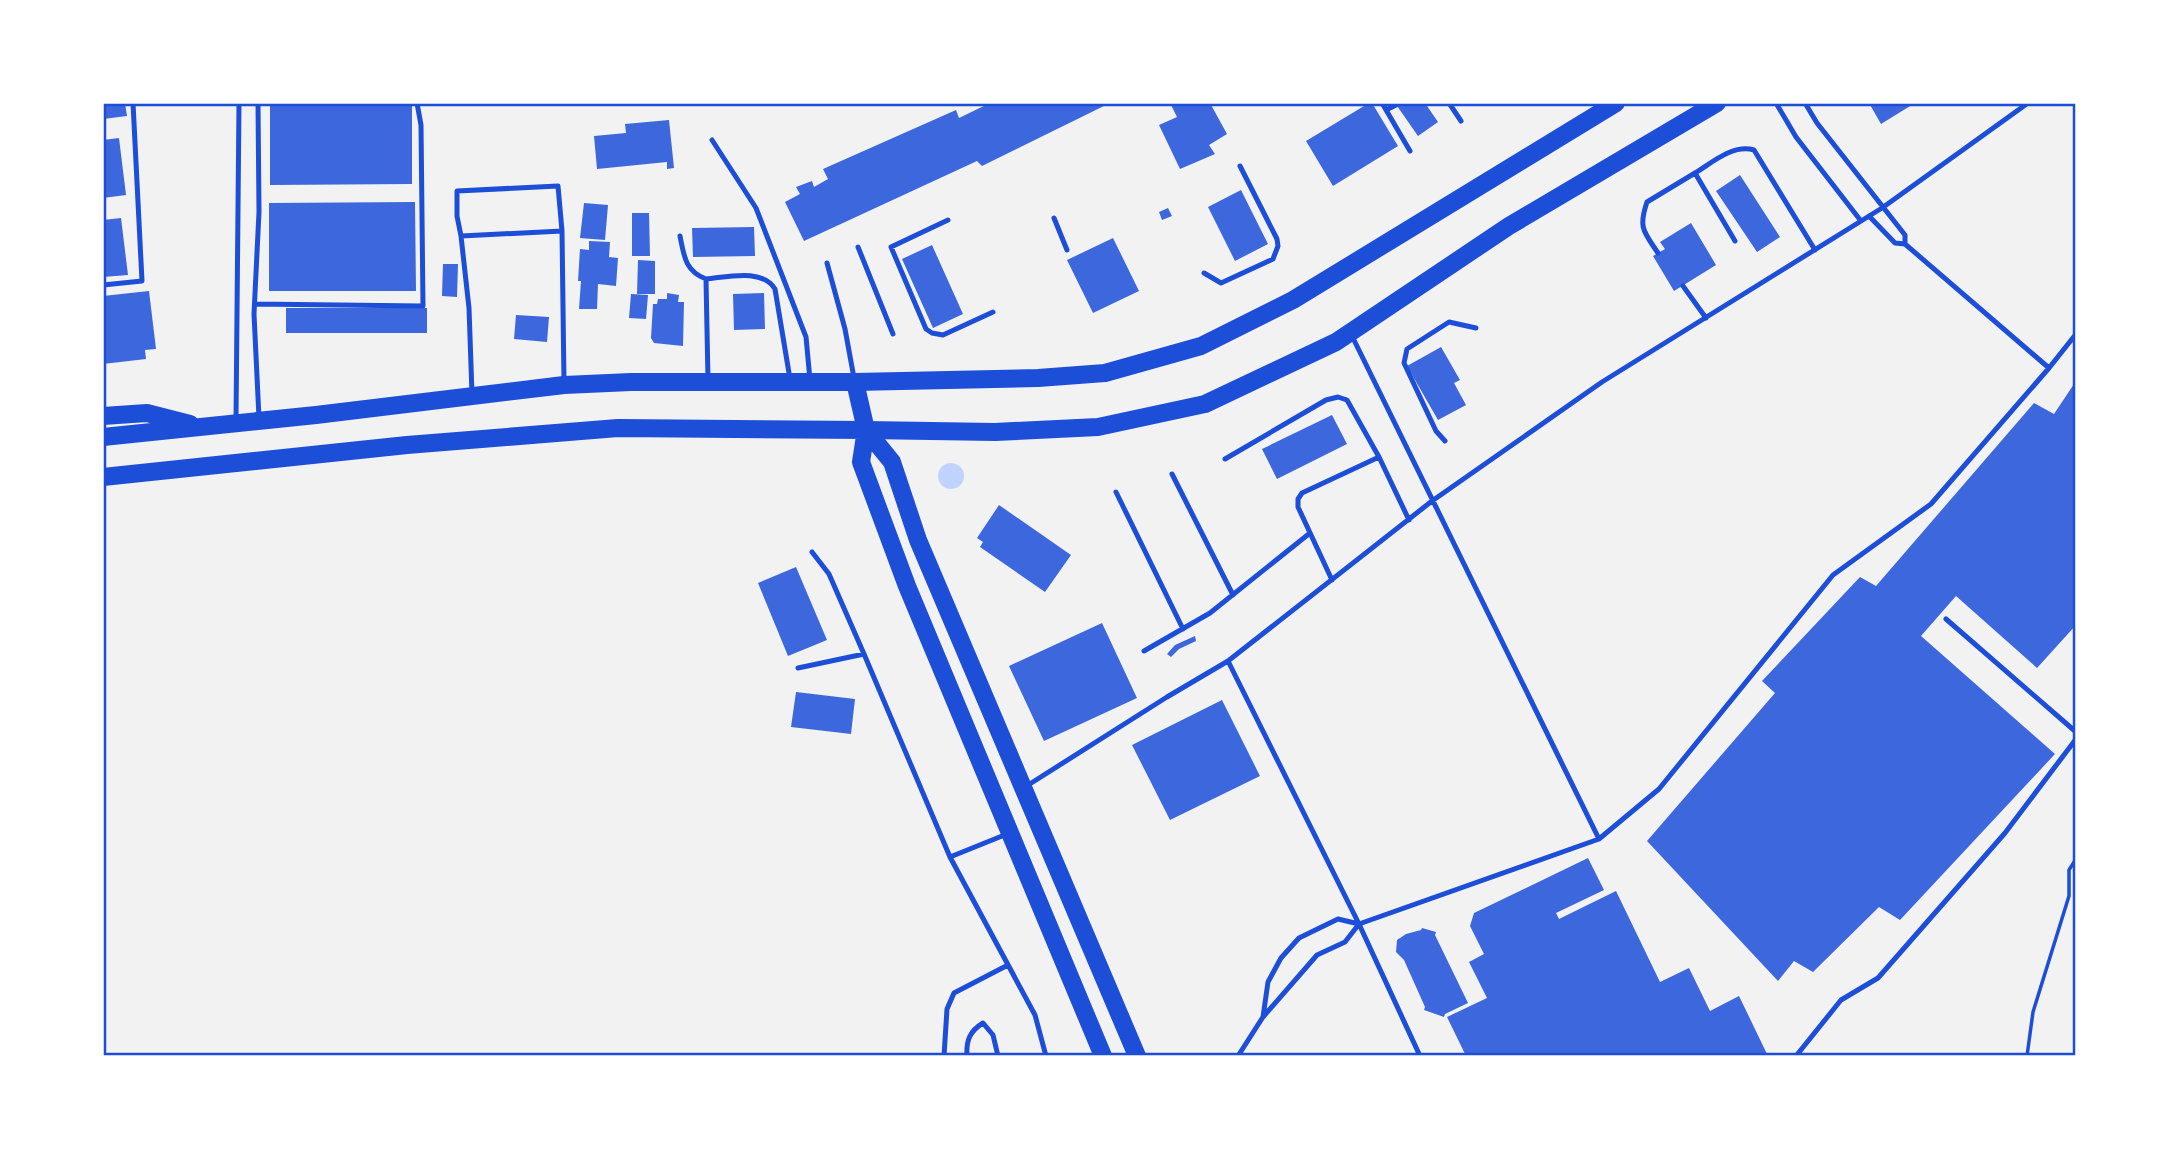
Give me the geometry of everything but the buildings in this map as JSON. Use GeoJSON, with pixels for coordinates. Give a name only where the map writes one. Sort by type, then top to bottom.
{"type":"FeatureCollection","features":[{"type":"Feature","properties":{"kind":"main road"},"geometry":{"type":"LineString","coordinates":[[103,437],[564,385],[631,382],[855,382],[1026,378],[1105,373],[1201,346],[1303,293],[1616,103]]}},
{"type":"Feature","properties":{"kind":"main road"},"geometry":{"type":"LineString","coordinates":[[103,477],[407,445],[618,428],[995,432],[1098,427],[1205,404],[1336,342],[1509,226],[1717,103]]}},
{"type":"Feature","properties":{"kind":"main road"},"geometry":{"type":"LineString","coordinates":[[855,382],[866,430],[861,462],[907,586],[1103,1056]]}},
{"type":"Feature","properties":{"kind":"main road"},"geometry":{"type":"LineString","coordinates":[[103,416],[147,412],[200,427]]}},
{"type":"Feature","properties":{"kind":"main road"},"geometry":{"type":"LineString","coordinates":[[866,430],[892,462],[918,540],[1137,1056]]}},
{"type":"Feature","properties":{"kind":"lane"},"geometry":{"type":"LineString","coordinates":[[103,285],[142,281],[133,103]]}},
{"type":"Feature","properties":{"kind":"lane"},"geometry":{"type":"LineString","coordinates":[[236,423],[239,103]]}},
{"type":"Feature","properties":{"kind":"lane"},"geometry":{"type":"LineString","coordinates":[[258,103],[259,212],[255,304],[259,421]]}},
{"type":"Feature","properties":{"kind":"lane"},"geometry":{"type":"LineString","coordinates":[[255,304],[423,306],[421,125],[416,103]]}},
{"type":"Feature","properties":{"kind":"lane"},"geometry":{"type":"LineString","coordinates":[[1382,103],[1410,151]]}},
{"type":"Feature","properties":{"kind":"lane"},"geometry":{"type":"LineString","coordinates":[[1449,103],[1461,121]]}},
{"type":"Feature","properties":{"kind":"lane"},"geometry":{"type":"LineString","coordinates":[[1776,103],[1796,137],[1861,221]]}},
{"type":"Feature","properties":{"kind":"lane"},"geometry":{"type":"LineString","coordinates":[[1805,103],[1817,123],[1905,235],[1905,244]]}},
{"type":"Feature","properties":{"kind":"lane"},"geometry":{"type":"LineString","coordinates":[[1023,788],[1167,696],[1228,661],[1433,501],[1602,382],[1882,208],[2028,103]]}},
{"type":"Feature","properties":{"kind":"lane"},"geometry":{"type":"LineString","coordinates":[[1386,110],[1396,105]]}},
{"type":"Feature","properties":{"kind":"lane"},"geometry":{"type":"LineString","coordinates":[[712,140],[756,208],[806,337],[810,382]]}},
{"type":"Feature","properties":{"kind":"lane"},"geometry":{"type":"LineString","coordinates":[[1658,253],[1645,233],[1641,219],[1647,202],[1737,149],[1746,148],[1754,150],[1815,250]]}},
{"type":"Feature","properties":{"kind":"lane"},"geometry":{"type":"LineString","coordinates":[[1205,273],[1221,283],[1273,259],[1278,246],[1278,239],[1240,166]]}},
{"type":"Feature","properties":{"kind":"lane"},"geometry":{"type":"LineString","coordinates":[[1695,173],[1735,241]]}},
{"type":"Feature","properties":{"kind":"lane"},"geometry":{"type":"LineString","coordinates":[[473,397],[469,308],[457,216],[457,191],[558,186],[562,231],[564,385]]}},
{"type":"Feature","properties":{"kind":"lane"},"geometry":{"type":"LineString","coordinates":[[1868,216],[1895,243],[1905,244],[2049,368]]}},
{"type":"Feature","properties":{"kind":"lane"},"geometry":{"type":"LineString","coordinates":[[1054,218],[1066,250]]}},
{"type":"Feature","properties":{"kind":"lane"},"geometry":{"type":"LineString","coordinates":[[948,220],[891,247],[926,329],[932,334],[943,335],[993,312]]}},
{"type":"Feature","properties":{"kind":"lane"},"geometry":{"type":"LineString","coordinates":[[461,236],[562,231]]}},
{"type":"Feature","properties":{"kind":"lane"},"geometry":{"type":"LineString","coordinates":[[680,236],[685,264],[698,276],[706,279],[757,276],[770,282],[775,289],[791,382]]}},
{"type":"Feature","properties":{"kind":"lane"},"geometry":{"type":"LineString","coordinates":[[858,247],[892,334]]}},
{"type":"Feature","properties":{"kind":"lane"},"geometry":{"type":"LineString","coordinates":[[827,263],[845,329],[855,382]]}},
{"type":"Feature","properties":{"kind":"lane"},"geometry":{"type":"LineString","coordinates":[[706,279],[708,383]]}},
{"type":"Feature","properties":{"kind":"lane"},"geometry":{"type":"LineString","coordinates":[[1683,286],[1706,318]]}},
{"type":"Feature","properties":{"kind":"lane"},"geometry":{"type":"LineString","coordinates":[[1445,441],[1436,431],[1404,363],[1406,349],[1449,322],[1476,327]]}},
{"type":"Feature","properties":{"kind":"lane"},"geometry":{"type":"LineString","coordinates":[[1350,332],[1599,839]]}},
{"type":"Feature","properties":{"kind":"lane"},"geometry":{"type":"LineString","coordinates":[[1238,1056],[1263,1017],[1317,955],[1345,942],[1359,924],[1599,839],[1658,789],[1833,575],[1931,504],[2076,334]]}},
{"type":"Feature","properties":{"kind":"lane"},"geometry":{"type":"LineString","coordinates":[[1225,459],[1326,400],[1338,397],[1347,400],[1379,457],[1409,520]]}},
{"type":"Feature","properties":{"kind":"lane"},"geometry":{"type":"LineString","coordinates":[[1332,580],[1298,507],[1298,499],[1302,493],[1379,457]]}},
{"type":"Feature","properties":{"kind":"lane"},"geometry":{"type":"LineString","coordinates":[[1172,474],[1233,595]]}},
{"type":"Feature","properties":{"kind":"lane"},"geometry":{"type":"LineString","coordinates":[[1116,492],[1183,629]]}},
{"type":"Feature","properties":{"kind":"lane"},"geometry":{"type":"LineString","coordinates":[[1144,651],[1210,613],[1310,533]]}},
{"type":"Feature","properties":{"kind":"lane"},"geometry":{"type":"LineString","coordinates":[[812,552],[829,574],[950,857],[1035,1015],[1046,1056]]}},
{"type":"Feature","properties":{"kind":"lane"},"geometry":{"type":"LineString","coordinates":[[1946,619],[2076,732]]}},
{"type":"Feature","properties":{"kind":"lane"},"geometry":{"type":"LineString","coordinates":[[798,668],[864,654]]}},
{"type":"Feature","properties":{"kind":"lane"},"geometry":{"type":"LineString","coordinates":[[1228,661],[1359,924],[1420,1056]]}},
{"type":"Feature","properties":{"kind":"lane"},"geometry":{"type":"LineString","coordinates":[[1797,1056],[1841,1000],[1878,978],[2005,833],[2076,739]]}},
{"type":"Feature","properties":{"kind":"lane"},"geometry":{"type":"LineString","coordinates":[[950,857],[1010,833]]}},
{"type":"Feature","properties":{"kind":"lane"},"geometry":{"type":"LineString","coordinates":[[1263,1017],[1268,982],[1281,958],[1299,938],[1338,919],[1359,924]]}},
{"type":"Feature","properties":{"kind":"lane"},"geometry":{"type":"LineString","coordinates":[[944,1056],[947,1009],[954,993],[1008,965]]}},
{"type":"Feature","properties":{"kind":"lane"},"geometry":{"type":"LineString","coordinates":[[967,1056],[966,1046],[972,1030],[983,1023],[993,1035],[998,1056]]}},
{"type":"Feature","properties":{"kind":"path"},"geometry":{"type":"LineString","coordinates":[[2027,1056],[2033,1012],[2069,896],[2069,870],[2076,859]]}},
{"type":"Feature","properties":{"kind":"water"},"geometry":{"type":"Polygon","coordinates":[[[951,463],[960,467],[964,476],[960,485],[951,489],[942,485],[938,476],[942,467],[951,463]]]}}]}
